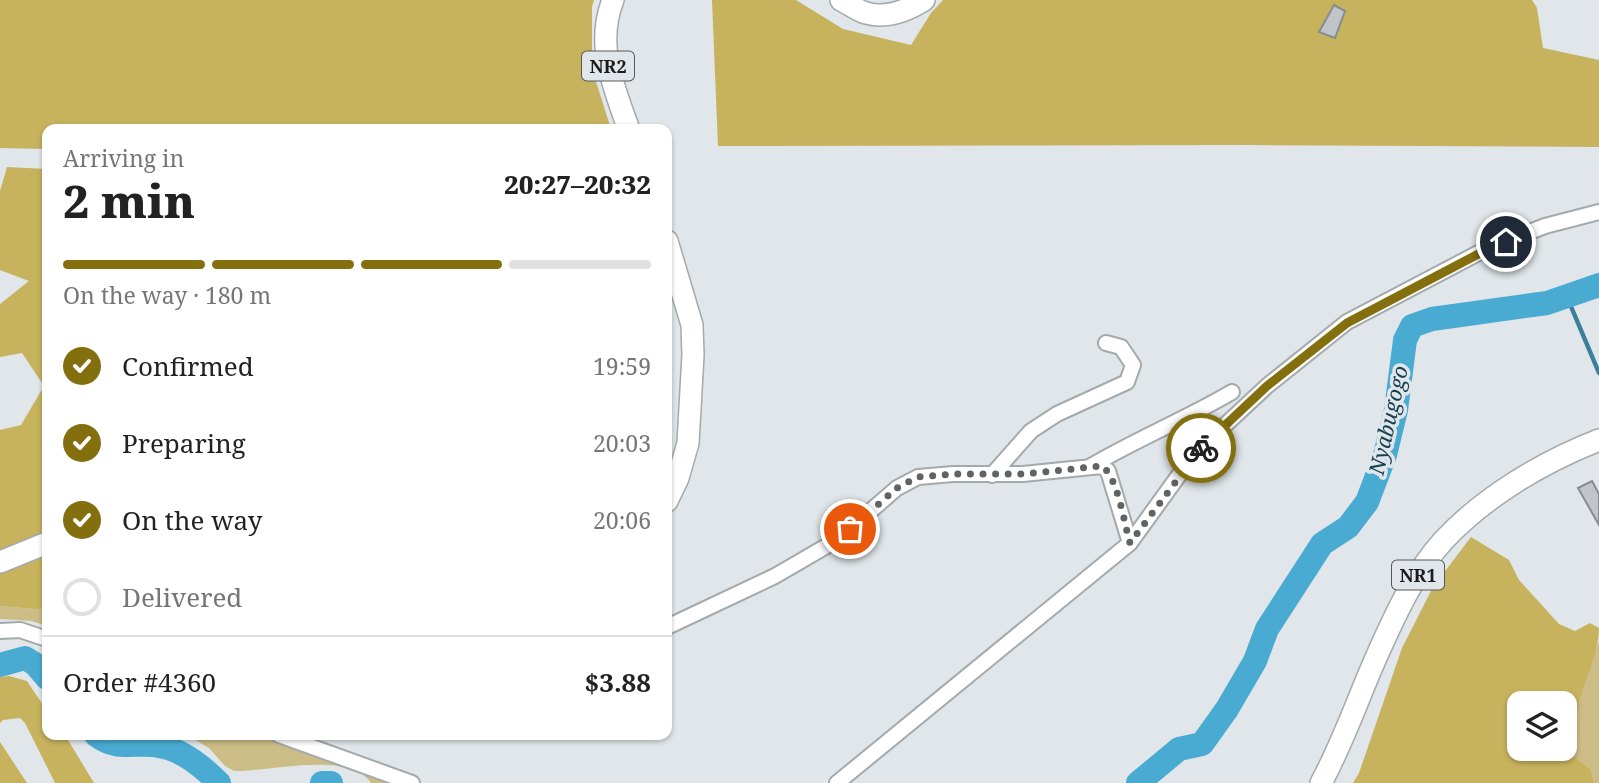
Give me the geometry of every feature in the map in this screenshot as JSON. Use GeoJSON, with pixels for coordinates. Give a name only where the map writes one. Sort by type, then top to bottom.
{"type":"FeatureCollection","features":[{"type":"Feature","properties":{"kind":"highway","name":"NR2"},"geometry":{"type":"LineString","coordinates":[[613,0],[606,33],[607,58],[611,83],[627,124]]}},
{"type":"Feature","properties":{"kind":"highway"},"geometry":{"type":"LineString","coordinates":[[841,0],[867,14],[898,13],[925,0]]}},
{"type":"Feature","properties":{"kind":"highway"},"geometry":{"type":"LineString","coordinates":[[672,258],[692,325],[693,355],[688,443],[672,491]]}},
{"type":"Feature","properties":{"kind":"highway","name":"NR1"},"geometry":{"type":"LineString","coordinates":[[1321,783],[1335,758],[1396,614],[1418,575],[1443,541],[1482,507],[1525,477],[1599,439]]}},
{"type":"Feature","properties":{"kind":"highway"},"geometry":{"type":"LineString","coordinates":[[0,562],[42,545]]}},
{"type":"Feature","properties":{"kind":"street"},"geometry":{"type":"LineString","coordinates":[[837,783],[1130,543],[1195,453],[1267,386],[1347,323],[1486,250],[1545,226],[1599,212]]}},
{"type":"Feature","properties":{"kind":"street"},"geometry":{"type":"LineString","coordinates":[[992,475],[1031,431],[1057,414],[1127,382],[1133,365],[1121,347],[1106,343]]}},
{"type":"Feature","properties":{"kind":"street"},"geometry":{"type":"LineString","coordinates":[[1091,466],[1122,448],[1195,414],[1232,392]]}},
{"type":"Feature","properties":{"kind":"street"},"geometry":{"type":"LineString","coordinates":[[672,625],[775,576],[837,540],[908,481],[931,475],[1068,471],[1102,466],[1108,471],[1130,543]]}},
{"type":"Feature","properties":{"kind":"street"},"geometry":{"type":"LineString","coordinates":[[0,631],[20,629],[42,637]]}},
{"type":"Feature","properties":{"kind":"street"},"geometry":{"type":"LineString","coordinates":[[293,740],[412,783]]}},
{"type":"Feature","properties":{"kind":"shaded area"},"geometry":{"type":"Polygon","coordinates":[[[0,0],[594,0],[592,69],[609,124],[42,124],[42,149],[0,148],[0,0]]]}},
{"type":"Feature","properties":{"kind":"shaded area"},"geometry":{"type":"Polygon","coordinates":[[[712,0],[796,0],[843,29],[911,45],[931,13],[943,0],[1532,0],[1537,8],[1543,48],[1599,60],[1599,147],[718,146],[712,0]]]}},
{"type":"Feature","properties":{"kind":"shaded area"},"geometry":{"type":"Polygon","coordinates":[[[7,167],[42,169],[42,383],[22,353],[0,357],[0,304],[29,281],[0,270],[0,191],[7,167]]]}},
{"type":"Feature","properties":{"kind":"shaded area"},"geometry":{"type":"Polygon","coordinates":[[[42,389],[42,610],[0,606],[0,430],[21,425],[42,389]]]}},
{"type":"Feature","properties":{"kind":"shaded area"},"geometry":{"type":"Polygon","coordinates":[[[1471,537],[1509,560],[1519,580],[1559,624],[1575,631],[1590,623],[1599,628],[1596,651],[1581,694],[1577,717],[1577,691],[1507,691],[1507,761],[1577,761],[1577,759],[1591,770],[1594,783],[1353,783],[1359,773],[1402,648],[1433,587],[1471,537]]]}},
{"type":"Feature","properties":{"kind":"shaded area"},"geometry":{"type":"Polygon","coordinates":[[[0,606],[42,610],[42,624],[0,619],[0,606]]]}},
{"type":"Feature","properties":{"kind":"shaded area"},"geometry":{"type":"Polygon","coordinates":[[[1599,641],[1599,783],[1594,783],[1591,770],[1577,759],[1578,700],[1599,641]]]}},
{"type":"Feature","properties":{"kind":"shaded area"},"geometry":{"type":"Polygon","coordinates":[[[9,676],[27,681],[42,704],[42,740],[68,740],[94,783],[55,783],[25,723],[20,718],[3,720],[0,723],[0,677],[9,676]]]}},
{"type":"Feature","properties":{"kind":"shaded area"},"geometry":{"type":"Polygon","coordinates":[[[195,740],[282,740],[399,780],[371,783],[360,773],[346,767],[327,765],[234,771],[225,766],[209,748],[195,740]]]}},
{"type":"Feature","properties":{"kind":"shaded area"},"geometry":{"type":"Polygon","coordinates":[[[0,742],[27,783],[0,783],[0,742]]]}},
{"type":"Feature","properties":{"kind":"building"},"geometry":{"type":"Polygon","coordinates":[[[1334,5],[1345,11],[1335,38],[1319,32],[1334,5]]]}},
{"type":"Feature","properties":{"kind":"building"},"geometry":{"type":"Polygon","coordinates":[[[1592,481],[1599,494],[1599,525],[1578,488],[1592,481]]]}},
{"type":"Feature","properties":{"kind":"waterway","name":"Nyabugogo"},"geometry":{"type":"LineString","coordinates":[[1138,783],[1179,749],[1202,744],[1227,709],[1255,661],[1267,629],[1322,544],[1348,527],[1367,502],[1385,455],[1396,410],[1405,340],[1412,326],[1432,319],[1547,303],[1599,285]]}},
{"type":"Feature","properties":{"kind":"waterway"},"geometry":{"type":"LineString","coordinates":[[1567,297],[1599,373]]}},
{"type":"Feature","properties":{"kind":"waterway","name":"Nyabugogo"},"geometry":{"type":"LineString","coordinates":[[0,665],[25,658],[42,672]]}},
{"type":"Feature","properties":{"kind":"waterway","name":"Nyabugogo"},"geometry":{"type":"LineString","coordinates":[[104,740],[120,745],[168,748],[199,765],[219,783]]}},
{"type":"Feature","properties":{"kind":"waterway","name":"Nyabugogo"},"geometry":{"type":"LineString","coordinates":[[322,783],[331,783]]}},
{"type":"Feature","properties":{"kind":"way so far"},"geometry":{"type":"LineString","coordinates":[[850,529],[897,488],[918,477],[1023,474],[1102,466],[1108,471],[1118,497],[1130,543],[1201,448]]}},
{"type":"Feature","properties":{"kind":"route"},"geometry":{"type":"LineString","coordinates":[[1201,448],[1267,386],[1347,323],[1506,242]]}}]}
